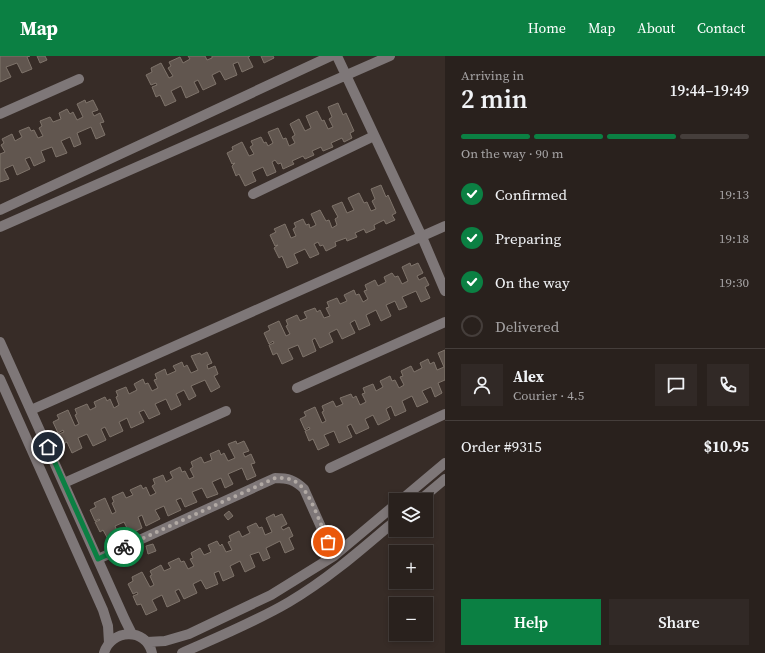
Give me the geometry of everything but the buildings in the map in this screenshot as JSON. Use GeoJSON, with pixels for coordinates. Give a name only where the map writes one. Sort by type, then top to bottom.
{"type":"FeatureCollection","features":[{"type":"Feature","properties":{"kind":"street"},"geometry":{"type":"LineString","coordinates":[[0,210],[331,56]]}},
{"type":"Feature","properties":{"kind":"street"},"geometry":{"type":"LineString","coordinates":[[337,56],[422,237],[445,291]]}},
{"type":"Feature","properties":{"kind":"street"},"geometry":{"type":"LineString","coordinates":[[0,227],[390,56]]}},
{"type":"Feature","properties":{"kind":"street"},"geometry":{"type":"LineString","coordinates":[[0,114],[80,79]]}},
{"type":"Feature","properties":{"kind":"street"},"geometry":{"type":"LineString","coordinates":[[252,194],[374,136]]}},
{"type":"Feature","properties":{"kind":"street"},"geometry":{"type":"LineString","coordinates":[[31,410],[445,226]]}},
{"type":"Feature","properties":{"kind":"street"},"geometry":{"type":"LineString","coordinates":[[297,388],[445,322]]}},
{"type":"Feature","properties":{"kind":"street"},"geometry":{"type":"LineString","coordinates":[[0,342],[132,634]]}},
{"type":"Feature","properties":{"kind":"street"},"geometry":{"type":"LineString","coordinates":[[0,379],[103,610],[108,626],[109,643]]}},
{"type":"Feature","properties":{"kind":"street"},"geometry":{"type":"LineString","coordinates":[[64,483],[226,411]]}},
{"type":"Feature","properties":{"kind":"street"},"geometry":{"type":"LineString","coordinates":[[330,468],[445,414]]}},
{"type":"Feature","properties":{"kind":"street"},"geometry":{"type":"LineString","coordinates":[[409,493],[445,463]]}},
{"type":"Feature","properties":{"kind":"street"},"geometry":{"type":"LineString","coordinates":[[98,559],[275,478],[286,478],[296,482],[304,489],[334,556]]}},
{"type":"Feature","properties":{"kind":"street"},"geometry":{"type":"LineString","coordinates":[[428,493],[445,479]]}},
{"type":"Feature","properties":{"kind":"street"},"geometry":{"type":"LineString","coordinates":[[147,642],[165,641],[210,626],[271,595],[334,556],[389,510]]}},
{"type":"Feature","properties":{"kind":"street"},"geometry":{"type":"LineString","coordinates":[[182,653],[253,622],[290,602],[327,576],[389,526]]}},
{"type":"Feature","properties":{"kind":"street"},"geometry":{"type":"LineString","coordinates":[[104,653],[109,643],[115,637],[124,634],[132,634],[140,637],[147,642],[152,653]]}},
{"type":"Feature","properties":{"kind":"way so far"},"geometry":{"type":"LineString","coordinates":[[124,547],[275,478],[286,478],[296,482],[304,489],[328,542]]}},
{"type":"Feature","properties":{"kind":"route"},"geometry":{"type":"LineString","coordinates":[[48,447],[98,559],[124,547]]}}]}
